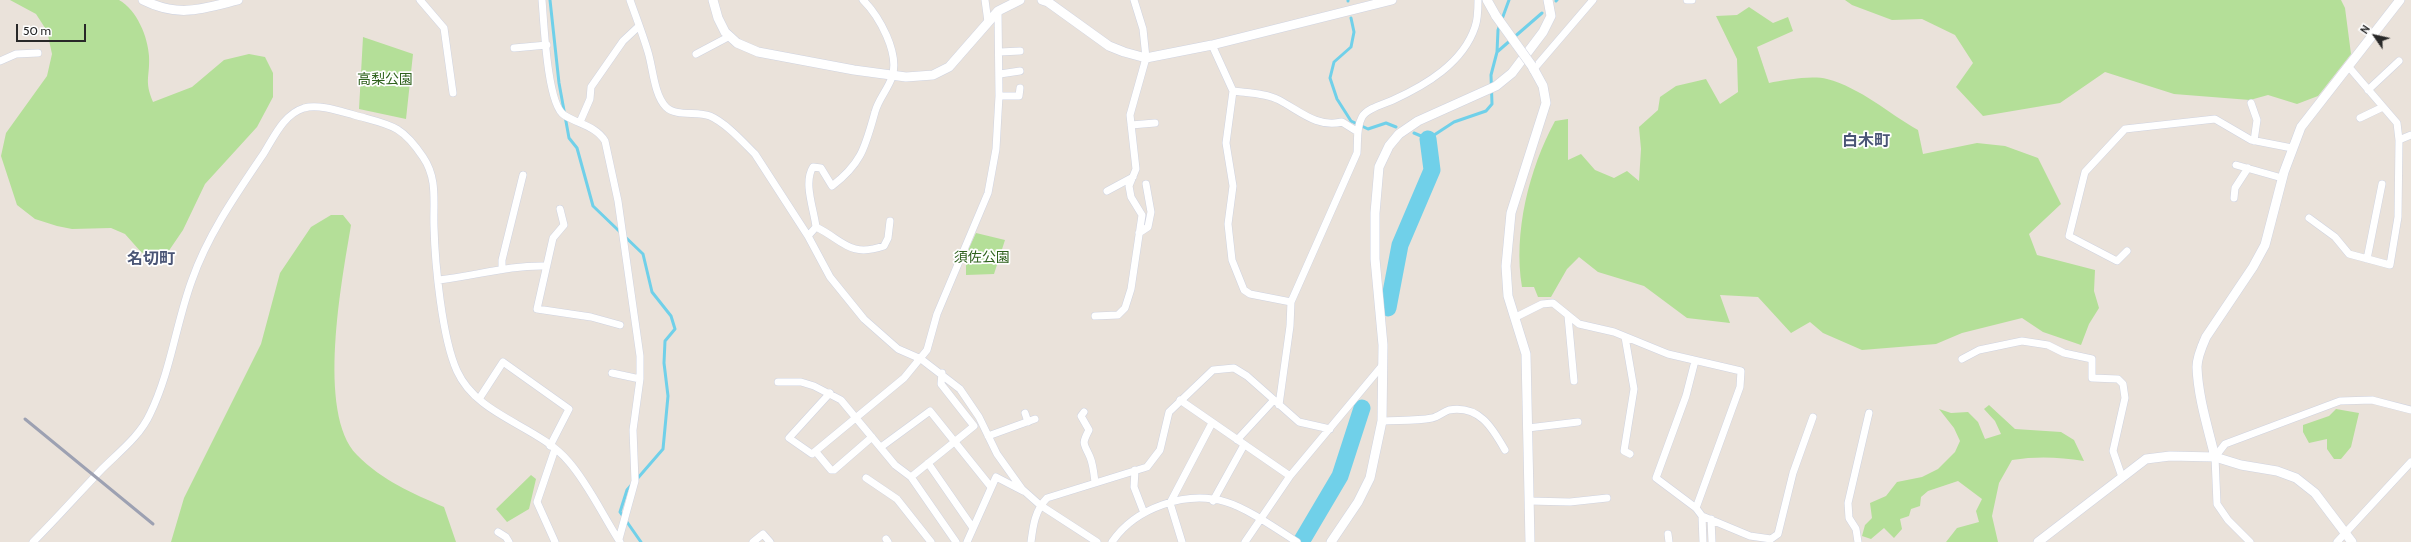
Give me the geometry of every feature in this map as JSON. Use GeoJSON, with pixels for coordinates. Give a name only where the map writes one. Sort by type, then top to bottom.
{"type":"FeatureCollection","features":[{"type":"Feature","properties":{"kind":"street"},"geometry":{"type":"LineString","coordinates":[[143,0],[167,10],[180,11],[201,10],[238,0]]}},
{"type":"Feature","properties":{"kind":"street"},"geometry":{"type":"LineString","coordinates":[[420,0],[444,28],[453,93]]}},
{"type":"Feature","properties":{"kind":"street"},"geometry":{"type":"LineString","coordinates":[[542,0],[554,98],[564,115],[601,134],[605,141],[618,201],[640,356],[640,379],[633,430],[635,481],[620,541]]}},
{"type":"Feature","properties":{"kind":"street"},"geometry":{"type":"LineString","coordinates":[[630,0],[662,102],[667,109],[677,112],[692,112],[711,117],[754,154],[808,236],[830,277],[864,320],[898,349],[921,359],[942,373],[960,389],[979,417],[998,454],[1025,492]]}},
{"type":"Feature","properties":{"kind":"street"},"geometry":{"type":"LineString","coordinates":[[713,0],[718,18],[737,44],[764,54],[893,76],[933,75],[949,67],[998,11],[1020,0]]}},
{"type":"Feature","properties":{"kind":"street"},"geometry":{"type":"LineString","coordinates":[[816,227],[810,194],[810,173],[813,167],[821,168],[832,186],[861,158],[875,110],[893,76],[892,53],[888,39],[875,12],[863,0]]}},
{"type":"Feature","properties":{"kind":"street"},"geometry":{"type":"LineString","coordinates":[[985,0],[988,22]]}},
{"type":"Feature","properties":{"kind":"street"},"geometry":{"type":"LineString","coordinates":[[1095,316],[1118,315],[1125,308],[1131,289],[1142,216],[1131,197],[1129,186],[1136,169],[1130,116],[1146,58],[1143,29],[1134,0]]}},
{"type":"Feature","properties":{"kind":"street"},"geometry":{"type":"LineString","coordinates":[[1046,1],[1109,46],[1146,58],[1212,45],[1392,0]]}},
{"type":"Feature","properties":{"kind":"street"},"geometry":{"type":"LineString","coordinates":[[1237,440],[1276,403],[1290,326],[1291,302],[1357,153],[1359,123],[1363,116],[1372,109],[1412,92],[1453,62],[1467,46],[1476,26],[1478,0]]}},
{"type":"Feature","properties":{"kind":"street"},"geometry":{"type":"LineString","coordinates":[[1487,0],[1543,86],[1546,102],[1511,212],[1506,266],[1508,296],[1526,354],[1530,542]]}},
{"type":"Feature","properties":{"kind":"street"},"geometry":{"type":"LineString","coordinates":[[1331,542],[1358,502],[1370,478],[1382,421],[1383,345],[1375,244],[1376,186],[1378,167],[1389,146],[1399,134],[1418,121],[1496,86],[1512,73],[1543,32],[1551,16],[1548,0]]}},
{"type":"Feature","properties":{"kind":"street"},"geometry":{"type":"LineString","coordinates":[[1532,68],[1593,0]]}},
{"type":"Feature","properties":{"kind":"street"},"geometry":{"type":"LineString","coordinates":[[1687,0],[1692,0]]}},
{"type":"Feature","properties":{"kind":"street"},"geometry":{"type":"LineString","coordinates":[[2250,542],[2228,520],[2217,504],[2215,457],[2202,402],[2197,366],[2201,349],[2206,337],[2253,267],[2265,245],[2282,178],[2301,127],[2399,0]]}},
{"type":"Feature","properties":{"kind":"street"},"geometry":{"type":"LineString","coordinates":[[830,393],[789,438],[812,454],[904,378],[927,350],[937,314],[988,193],[996,149],[999,96],[1000,52],[998,11]]}},
{"type":"Feature","properties":{"kind":"street"},"geometry":{"type":"LineString","coordinates":[[580,122],[590,99],[590,87],[623,41],[639,26]]}},
{"type":"Feature","properties":{"kind":"street"},"geometry":{"type":"LineString","coordinates":[[696,54],[730,36]]}},
{"type":"Feature","properties":{"kind":"street"},"geometry":{"type":"LineString","coordinates":[[1212,45],[1233,91],[1226,143],[1233,186],[1228,224],[1232,260],[1244,290],[1250,294],[1291,302]]}},
{"type":"Feature","properties":{"kind":"street"},"geometry":{"type":"LineString","coordinates":[[514,48],[547,46]]}},
{"type":"Feature","properties":{"kind":"street"},"geometry":{"type":"LineString","coordinates":[[1000,52],[1020,51]]}},
{"type":"Feature","properties":{"kind":"street"},"geometry":{"type":"LineString","coordinates":[[0,61],[16,54],[38,53]]}},
{"type":"Feature","properties":{"kind":"street"},"geometry":{"type":"LineString","coordinates":[[2368,90],[2399,61]]}},
{"type":"Feature","properties":{"kind":"street"},"geometry":{"type":"LineString","coordinates":[[2309,218],[2335,237],[2349,254],[2390,265],[2398,217],[2399,140],[2397,123],[2348,66]]}},
{"type":"Feature","properties":{"kind":"street"},"geometry":{"type":"LineString","coordinates":[[1000,74],[1020,71]]}},
{"type":"Feature","properties":{"kind":"street"},"geometry":{"type":"LineString","coordinates":[[999,96],[1019,96],[1020,88]]}},
{"type":"Feature","properties":{"kind":"street"},"geometry":{"type":"LineString","coordinates":[[1233,91],[1254,93],[1278,99],[1304,116],[1331,125],[1342,122],[1358,132]]}},
{"type":"Feature","properties":{"kind":"street"},"geometry":{"type":"LineString","coordinates":[[2251,103],[2257,120],[2254,141]]}},
{"type":"Feature","properties":{"kind":"street"},"geometry":{"type":"LineString","coordinates":[[33,542],[124,448],[150,415],[174,348],[190,283],[198,263],[240,187],[284,122],[294,113],[306,107],[341,112],[395,126],[411,140],[430,168],[435,192],[434,227],[439,280],[451,356],[458,374],[470,392],[553,447],[569,461],[620,541]]}},
{"type":"Feature","properties":{"kind":"street"},"geometry":{"type":"LineString","coordinates":[[2360,118],[2383,107]]}},
{"type":"Feature","properties":{"kind":"street"},"geometry":{"type":"LineString","coordinates":[[2127,251],[2117,261],[2069,236],[2073,228],[2085,172],[2125,129],[2215,119],[2254,141],[2292,148]]}},
{"type":"Feature","properties":{"kind":"street"},"geometry":{"type":"LineString","coordinates":[[1131,125],[1155,123]]}},
{"type":"Feature","properties":{"kind":"street"},"geometry":{"type":"LineString","coordinates":[[2399,140],[2411,135]]}},
{"type":"Feature","properties":{"kind":"street"},"geometry":{"type":"LineString","coordinates":[[2236,165],[2282,178]]}},
{"type":"Feature","properties":{"kind":"street"},"geometry":{"type":"LineString","coordinates":[[2234,198],[2235,188],[2248,168]]}},
{"type":"Feature","properties":{"kind":"street"},"geometry":{"type":"LineString","coordinates":[[502,268],[502,260],[524,175]]}},
{"type":"Feature","properties":{"kind":"street"},"geometry":{"type":"LineString","coordinates":[[1107,191],[1133,177]]}},
{"type":"Feature","properties":{"kind":"street"},"geometry":{"type":"LineString","coordinates":[[1139,233],[1148,227],[1152,212],[1146,184]]}},
{"type":"Feature","properties":{"kind":"street"},"geometry":{"type":"LineString","coordinates":[[2366,259],[2382,184]]}},
{"type":"Feature","properties":{"kind":"street"},"geometry":{"type":"LineString","coordinates":[[560,209],[564,225],[552,238],[537,308],[591,317],[620,325]]}},
{"type":"Feature","properties":{"kind":"street"},"geometry":{"type":"LineString","coordinates":[[816,227],[828,232],[850,249],[876,249],[884,246],[888,238],[890,221]]}},
{"type":"Feature","properties":{"kind":"street"},"geometry":{"type":"LineString","coordinates":[[808,236],[816,227]]}},
{"type":"Feature","properties":{"kind":"street"},"geometry":{"type":"LineString","coordinates":[[439,280],[472,276],[502,268],[546,266]]}},
{"type":"Feature","properties":{"kind":"street"},"geometry":{"type":"LineString","coordinates":[[1516,318],[1547,302],[1553,302],[1579,324],[1626,337],[1668,354],[1741,371],[1740,387],[1696,508]]}},
{"type":"Feature","properties":{"kind":"street"},"geometry":{"type":"LineString","coordinates":[[1568,316],[1574,381]]}},
{"type":"Feature","properties":{"kind":"street"},"geometry":{"type":"LineString","coordinates":[[1626,337],[1634,389],[1624,452],[1630,454]]}},
{"type":"Feature","properties":{"kind":"street"},"geometry":{"type":"LineString","coordinates":[[1962,359],[1979,350],[2022,341],[2048,345],[2064,353],[2092,359],[2092,378],[2118,379],[2123,384],[2125,398],[2113,451],[2122,477]]}},
{"type":"Feature","properties":{"kind":"street"},"geometry":{"type":"LineString","coordinates":[[1695,361],[1686,396],[1656,478],[1696,508],[1702,516],[1703,542]]}},
{"type":"Feature","properties":{"kind":"street"},"geometry":{"type":"LineString","coordinates":[[479,399],[503,362],[569,409],[553,447],[537,502],[555,542]]}},
{"type":"Feature","properties":{"kind":"street"},"geometry":{"type":"LineString","coordinates":[[1031,542],[1040,505],[1052,496],[1147,467],[1160,450],[1169,412],[1212,370],[1234,368],[1241,372],[1299,422],[1330,429]]}},
{"type":"Feature","properties":{"kind":"street"},"geometry":{"type":"LineString","coordinates":[[1244,542],[1290,476],[1382,368]]}},
{"type":"Feature","properties":{"kind":"street"},"geometry":{"type":"LineString","coordinates":[[612,373],[640,379]]}},
{"type":"Feature","properties":{"kind":"street"},"geometry":{"type":"LineString","coordinates":[[911,477],[974,426],[941,384],[942,373]]}},
{"type":"Feature","properties":{"kind":"street"},"geometry":{"type":"LineString","coordinates":[[778,382],[801,382],[830,393],[841,400],[895,465],[911,477],[956,542]]}},
{"type":"Feature","properties":{"kind":"street"},"geometry":{"type":"LineString","coordinates":[[1180,400],[1290,476]]}},
{"type":"Feature","properties":{"kind":"street"},"geometry":{"type":"LineString","coordinates":[[2215,457],[2225,444],[2340,401],[2372,400],[2411,410]]}},
{"type":"Feature","properties":{"kind":"street"},"geometry":{"type":"LineString","coordinates":[[1382,421],[1434,418],[1447,411],[1459,409],[1476,413],[1486,420],[1505,450]]}},
{"type":"Feature","properties":{"kind":"street"},"geometry":{"type":"LineString","coordinates":[[880,447],[930,411],[956,440],[991,488]]}},
{"type":"Feature","properties":{"kind":"street"},"geometry":{"type":"LineString","coordinates":[[1084,412],[1081,416],[1089,430],[1084,441],[1084,448],[1090,457],[1095,482]]}},
{"type":"Feature","properties":{"kind":"street"},"geometry":{"type":"LineString","coordinates":[[988,436],[1032,420],[1024,413]]}},
{"type":"Feature","properties":{"kind":"street"},"geometry":{"type":"LineString","coordinates":[[1858,542],[1856,530],[1849,518],[1848,503],[1869,413]]}},
{"type":"Feature","properties":{"kind":"street"},"geometry":{"type":"LineString","coordinates":[[1702,516],[1761,539],[1771,539],[1778,534],[1793,473],[1813,417]]}},
{"type":"Feature","properties":{"kind":"street"},"geometry":{"type":"LineString","coordinates":[[1528,428],[1578,422]]}},
{"type":"Feature","properties":{"kind":"street"},"geometry":{"type":"LineString","coordinates":[[1182,542],[1170,503],[1212,423]]}},
{"type":"Feature","properties":{"kind":"street"},"geometry":{"type":"LineString","coordinates":[[816,452],[831,470],[834,470],[872,437]]}},
{"type":"Feature","properties":{"kind":"street"},"geometry":{"type":"LineString","coordinates":[[1214,501],[1244,445]]}},
{"type":"Feature","properties":{"kind":"street"},"geometry":{"type":"LineString","coordinates":[[2038,542],[2146,459],[2170,456],[2215,457],[2241,465],[2277,471],[2296,478],[2315,493],[2352,542]]}},
{"type":"Feature","properties":{"kind":"street"},"geometry":{"type":"LineString","coordinates":[[2337,542],[2411,462]]}},
{"type":"Feature","properties":{"kind":"street"},"geometry":{"type":"LineString","coordinates":[[928,463],[973,528]]}},
{"type":"Feature","properties":{"kind":"street"},"geometry":{"type":"LineString","coordinates":[[1135,470],[1134,487],[1144,512]]}},
{"type":"Feature","properties":{"kind":"street"},"geometry":{"type":"LineString","coordinates":[[967,542],[996,477],[1025,492],[1040,505],[1098,542]]}},
{"type":"Feature","properties":{"kind":"street"},"geometry":{"type":"LineString","coordinates":[[866,478],[896,499],[931,542]]}},
{"type":"Feature","properties":{"kind":"street"},"geometry":{"type":"LineString","coordinates":[[1529,501],[1570,502],[1607,498]]}},
{"type":"Feature","properties":{"kind":"street"},"geometry":{"type":"LineString","coordinates":[[1112,542],[1129,522],[1144,512],[1170,503],[1194,499],[1226,502],[1260,519],[1296,541]]}},
{"type":"Feature","properties":{"kind":"street"},"geometry":{"type":"LineString","coordinates":[[1711,519],[1712,542]]}},
{"type":"Feature","properties":{"kind":"street"},"geometry":{"type":"LineString","coordinates":[[498,532],[506,537],[509,542]]}},
{"type":"Feature","properties":{"kind":"street"},"geometry":{"type":"LineString","coordinates":[[753,542],[763,534],[770,542]]}},
{"type":"Feature","properties":{"kind":"green space"},"geometry":{"type":"Polygon","coordinates":[[[10,0],[119,0],[125,4],[136,17],[144,33],[149,56],[148,84],[153,102],[192,87],[224,60],[249,54],[265,57],[273,73],[273,97],[257,127],[205,184],[183,230],[168,252],[154,258],[141,252],[125,234],[111,228],[72,229],[57,226],[35,219],[17,205],[1,156],[6,133],[47,76],[52,54],[47,31],[36,14],[10,0]]]}},
{"type":"Feature","properties":{"kind":"green space"},"geometry":{"type":"Polygon","coordinates":[[[1845,0],[2341,0],[2345,8],[2351,54],[2318,96],[2297,104],[2268,95],[2250,100],[2174,94],[2105,72],[2060,103],[1983,116],[1956,87],[1973,63],[1955,35],[1922,19],[1892,20],[1852,5],[1845,0]]]}},
{"type":"Feature","properties":{"kind":"green space"},"geometry":{"type":"Polygon","coordinates":[[[1749,7],[1773,23],[1788,17],[1793,31],[1757,47],[1769,83],[1798,78],[1821,78],[1851,88],[1918,130],[1923,154],[1977,143],[2005,146],[2038,158],[2061,204],[2029,234],[2037,255],[2095,270],[2094,291],[2099,308],[2089,324],[2081,345],[2043,332],[2022,318],[1962,333],[1936,344],[1862,350],[1823,333],[1810,322],[1791,333],[1758,297],[1720,295],[1730,323],[1687,318],[1644,286],[1598,272],[1579,257],[1567,269],[1551,297],[1538,297],[1534,287],[1522,287],[1520,245],[1525,202],[1538,160],[1555,121],[1568,119],[1568,160],[1581,154],[1595,170],[1614,178],[1627,171],[1639,181],[1641,149],[1639,127],[1658,110],[1660,97],[1676,86],[1706,79],[1720,104],[1738,92],[1737,59],[1716,16],[1737,15],[1749,7]]]}},
{"type":"Feature","properties":{"kind":"green space","name":"高梨公園"},"geometry":{"type":"Polygon","coordinates":[[[363,37],[413,54],[406,119],[359,109],[363,37]]]}},
{"type":"Feature","properties":{"kind":"green space"},"geometry":{"type":"Polygon","coordinates":[[[331,215],[343,215],[351,225],[342,278],[335,345],[335,378],[338,409],[345,435],[357,455],[377,472],[398,486],[444,507],[456,542],[171,542],[184,498],[261,344],[280,273],[311,227],[331,215]]]}},
{"type":"Feature","properties":{"kind":"green space","name":"須佐公園"},"geometry":{"type":"Polygon","coordinates":[[[976,233],[1005,240],[994,274],[966,275],[966,255],[976,233]]]}},
{"type":"Feature","properties":{"kind":"green space"},"geometry":{"type":"Polygon","coordinates":[[[1989,405],[2015,429],[2061,432],[2074,440],[2084,461],[2048,458],[2012,460],[1999,483],[1992,516],[1998,542],[1946,542],[1957,528],[1979,522],[1976,511],[1982,499],[1958,481],[1928,491],[1921,497],[1920,506],[1911,509],[1909,516],[1900,519],[1902,529],[1894,538],[1884,528],[1871,539],[1862,536],[1865,525],[1872,518],[1870,503],[1886,496],[1897,482],[1922,477],[1938,469],[1955,452],[1960,441],[1954,428],[1939,409],[1951,413],[1968,412],[1978,422],[1985,439],[2001,434],[1995,421],[1984,409],[1989,405]]]}},
{"type":"Feature","properties":{"kind":"green space"},"geometry":{"type":"Polygon","coordinates":[[[2336,409],[2359,413],[2351,447],[2341,459],[2334,459],[2327,449],[2327,439],[2309,443],[2303,432],[2303,425],[2329,416],[2336,409]]]}},
{"type":"Feature","properties":{"kind":"green space"},"geometry":{"type":"Polygon","coordinates":[[[531,475],[536,479],[529,509],[507,522],[496,509],[531,475]]]}},
{"type":"Feature","properties":{"kind":"waterway"},"geometry":{"type":"LineString","coordinates":[[550,0],[559,83],[569,138],[577,148],[593,206],[643,254],[652,292],[671,316],[675,329],[665,341],[664,363],[668,396],[663,449],[637,479]]}},
{"type":"Feature","properties":{"kind":"waterway"},"geometry":{"type":"LineString","coordinates":[[1497,52],[1498,30],[1509,0]]}},
{"type":"Feature","properties":{"kind":"waterway"},"geometry":{"type":"LineString","coordinates":[[1414,133],[1428,139],[1454,122],[1486,111],[1492,104],[1491,75],[1497,52],[1542,13]]}},
{"type":"Feature","properties":{"kind":"waterway"},"geometry":{"type":"LineString","coordinates":[[1351,18],[1354,32],[1351,47],[1334,62],[1330,78],[1337,99],[1351,121],[1368,129],[1386,123],[1396,127]]}},
{"type":"Feature","properties":{"kind":"waterway"},"geometry":{"type":"LineString","coordinates":[[1388,308],[1400,245],[1432,170],[1428,139]]}},
{"type":"Feature","properties":{"kind":"waterway"},"geometry":{"type":"LineString","coordinates":[[1301,542],[1340,476],[1362,408]]}},
{"type":"Feature","properties":{"kind":"waterway"},"geometry":{"type":"LineString","coordinates":[[633,483],[627,490],[620,512],[641,542]]}},
{"type":"Feature","properties":{"kind":"railway"},"geometry":{"type":"LineString","coordinates":[[25,419],[153,524]]}},
{"type":"Feature","properties":{"kind":"district","name":"白木町"},"geometry":{"type":"Point","coordinates":[1866,141]}},
{"type":"Feature","properties":{"kind":"district","name":"名切町"},"geometry":{"type":"Point","coordinates":[151,259]}}]}
